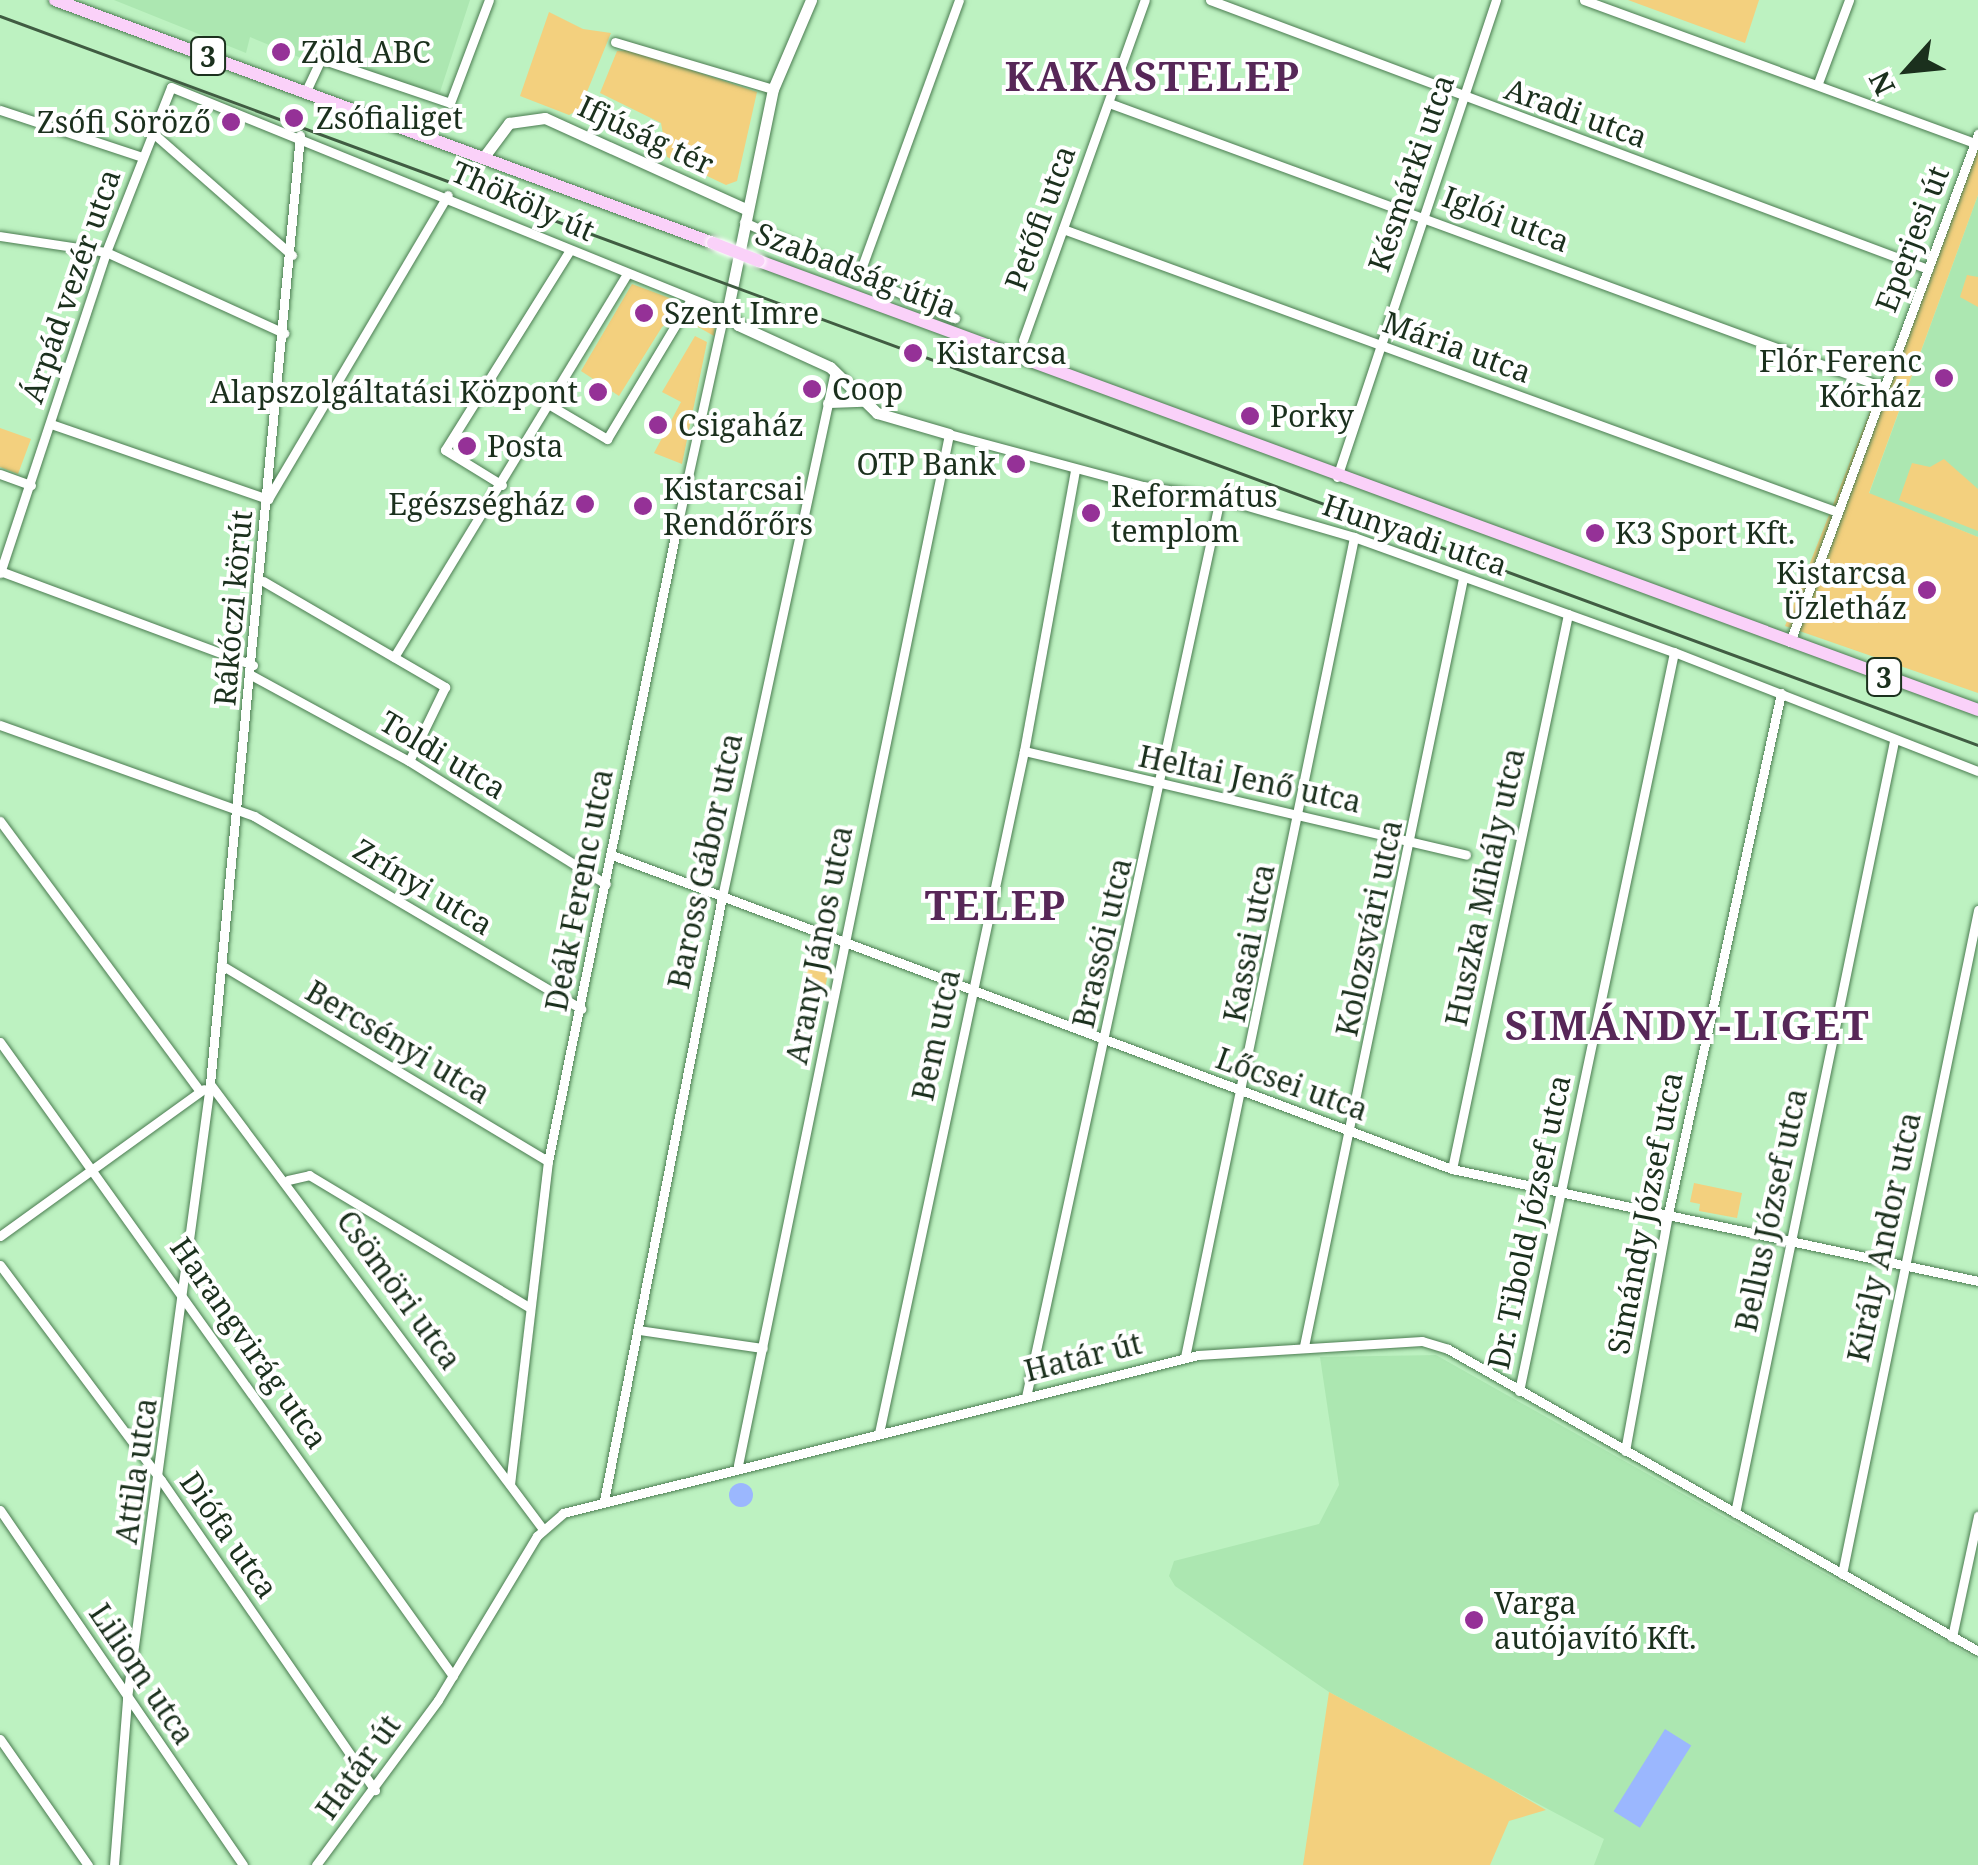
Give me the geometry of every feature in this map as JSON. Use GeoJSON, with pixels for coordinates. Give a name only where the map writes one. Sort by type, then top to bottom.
{"type":"FeatureCollection","features":[{"type":"Feature","properties":{"kind":"main road","name":"Szabadság útja"},"geometry":{"type":"LineString","coordinates":[[55,0],[1337,477],[1978,710]]}},
{"type":"Feature","properties":{"kind":"main road"},"geometry":{"type":"LineString","coordinates":[[730,314],[746,209],[774,89],[811,0]]}},
{"type":"Feature","properties":{"kind":"main road","name":"Ifjúság tér"},"geometry":{"type":"LineString","coordinates":[[483,158],[500,128],[521,117],[545,118],[746,209]]}},
{"type":"Feature","properties":{"kind":"main road","name":"Hunyadi utca"},"geometry":{"type":"LineString","coordinates":[[730,314],[738,325],[835,371],[877,413],[949,434]]}},
{"type":"Feature","properties":{"kind":"street"},"geometry":{"type":"LineString","coordinates":[[306,91],[322,59],[450,103],[489,0]]}},
{"type":"Feature","properties":{"kind":"street"},"geometry":{"type":"LineString","coordinates":[[860,272],[959,0]]}},
{"type":"Feature","properties":{"kind":"street","name":"Petőfi utca"},"geometry":{"type":"LineString","coordinates":[[1023,340],[1145,0]]}},
{"type":"Feature","properties":{"kind":"street","name":"Aradi utca"},"geometry":{"type":"LineString","coordinates":[[1210,0],[1234,5],[1463,98],[1928,269]]}},
{"type":"Feature","properties":{"kind":"street","name":"Késmárki utca"},"geometry":{"type":"LineString","coordinates":[[1337,477],[1496,0]]}},
{"type":"Feature","properties":{"kind":"street"},"geometry":{"type":"LineString","coordinates":[[1584,0],[1976,138]]}},
{"type":"Feature","properties":{"kind":"street"},"geometry":{"type":"LineString","coordinates":[[1818,83],[1849,0]]}},
{"type":"Feature","properties":{"kind":"street"},"geometry":{"type":"LineString","coordinates":[[615,42],[774,89]]}},
{"type":"Feature","properties":{"kind":"street","name":"Árpád vezér utca"},"geometry":{"type":"LineString","coordinates":[[0,572],[106,252],[171,87],[183,92]]}},
{"type":"Feature","properties":{"kind":"street","name":"Thököly út"},"geometry":{"type":"LineString","coordinates":[[183,92],[448,195],[690,301],[730,314]]}},
{"type":"Feature","properties":{"kind":"street","name":"Iglói utca"},"geometry":{"type":"LineString","coordinates":[[1109,104],[1423,214],[1884,387]]}},
{"type":"Feature","properties":{"kind":"street"},"geometry":{"type":"LineString","coordinates":[[0,110],[142,158]]}},
{"type":"Feature","properties":{"kind":"street"},"geometry":{"type":"LineString","coordinates":[[152,133],[292,256]]}},
{"type":"Feature","properties":{"kind":"street","name":"Rákóczi körút"},"geometry":{"type":"LineString","coordinates":[[210,1084],[262,581],[300,135]]}},
{"type":"Feature","properties":{"kind":"street","name":"Eperjesi út"},"geometry":{"type":"LineString","coordinates":[[1789,643],[1976,138]]}},
{"type":"Feature","properties":{"kind":"street"},"geometry":{"type":"LineString","coordinates":[[50,424],[268,499],[448,195]]}},
{"type":"Feature","properties":{"kind":"street"},"geometry":{"type":"LineString","coordinates":[[744,222],[955,318]]}},
{"type":"Feature","properties":{"kind":"street","name":"Mária utca"},"geometry":{"type":"LineString","coordinates":[[1063,229],[1835,511]]}},
{"type":"Feature","properties":{"kind":"street"},"geometry":{"type":"LineString","coordinates":[[0,236],[106,252],[284,333]]}},
{"type":"Feature","properties":{"kind":"street"},"geometry":{"type":"LineString","coordinates":[[502,484],[445,450],[570,250]]}},
{"type":"Feature","properties":{"kind":"street"},"geometry":{"type":"LineString","coordinates":[[394,657],[627,274]]}},
{"type":"Feature","properties":{"kind":"street"},"geometry":{"type":"LineString","coordinates":[[548,404],[607,439],[690,301]]}},
{"type":"Feature","properties":{"kind":"street","name":"Deák Ferenc utca"},"geometry":{"type":"LineString","coordinates":[[510,1484],[548,1161],[685,490],[722,322],[730,314]]}},
{"type":"Feature","properties":{"kind":"street","name":"Baross Gábor utca"},"geometry":{"type":"LineString","coordinates":[[604,1501],[722,898],[835,371]]}},
{"type":"Feature","properties":{"kind":"street"},"geometry":{"type":"LineString","coordinates":[[827,403],[865,402]]}},
{"type":"Feature","properties":{"kind":"street","name":"Hunyadi utca"},"geometry":{"type":"LineString","coordinates":[[949,434],[1076,470],[1220,498],[1354,538],[1674,652],[1978,771]]}},
{"type":"Feature","properties":{"kind":"street","name":"Arany János utca"},"geometry":{"type":"LineString","coordinates":[[738,1466],[949,434]]}},
{"type":"Feature","properties":{"kind":"street","name":"Bem utca"},"geometry":{"type":"LineString","coordinates":[[879,1434],[970,990],[1024,751],[1076,470]]}},
{"type":"Feature","properties":{"kind":"street"},"geometry":{"type":"LineString","coordinates":[[0,474],[31,485]]}},
{"type":"Feature","properties":{"kind":"street","name":"Brassói utca"},"geometry":{"type":"LineString","coordinates":[[1026,1397],[1163,787],[1220,498]]}},
{"type":"Feature","properties":{"kind":"street","name":"Kassai utca"},"geometry":{"type":"LineString","coordinates":[[1186,1357],[1244,1093],[1354,538]]}},
{"type":"Feature","properties":{"kind":"street","name":"Toldi utca"},"geometry":{"type":"LineString","coordinates":[[0,572],[252,670],[409,761],[606,884]]}},
{"type":"Feature","properties":{"kind":"street","name":"Kolozsvári utca"},"geometry":{"type":"LineString","coordinates":[[1304,1346],[1413,843],[1464,578]]}},
{"type":"Feature","properties":{"kind":"street"},"geometry":{"type":"LineString","coordinates":[[262,581],[444,687],[409,761]]}},
{"type":"Feature","properties":{"kind":"street","name":"Huszka Mihály utca"},"geometry":{"type":"LineString","coordinates":[[1452,1169],[1568,614]]}},
{"type":"Feature","properties":{"kind":"street","name":"Dr. Tibold József utca"},"geometry":{"type":"LineString","coordinates":[[1520,1391],[1674,652]]}},
{"type":"Feature","properties":{"kind":"street","name":"Simándy József utca"},"geometry":{"type":"LineString","coordinates":[[1625,1451],[1668,1214],[1781,693]]}},
{"type":"Feature","properties":{"kind":"street","name":"Zrínyi utca"},"geometry":{"type":"LineString","coordinates":[[0,725],[239,811],[580,1008]]}},
{"type":"Feature","properties":{"kind":"street","name":"Bellus József utca"},"geometry":{"type":"LineString","coordinates":[[1735,1513],[1894,741]]}},
{"type":"Feature","properties":{"kind":"street","name":"Heltai Jenő utca"},"geometry":{"type":"LineString","coordinates":[[1024,751],[1163,787],[1301,814],[1466,855]]}},
{"type":"Feature","properties":{"kind":"street"},"geometry":{"type":"LineString","coordinates":[[0,821],[200,1092]]}},
{"type":"Feature","properties":{"kind":"street","name":"Lőcsei utca"},"geometry":{"type":"LineString","coordinates":[[612,854],[1452,1169],[1978,1281]]}},
{"type":"Feature","properties":{"kind":"street","name":"Király Andor utca"},"geometry":{"type":"LineString","coordinates":[[1842,1574],[1978,910]]}},
{"type":"Feature","properties":{"kind":"street","name":"Bercsényi utca"},"geometry":{"type":"LineString","coordinates":[[222,966],[548,1161]]}},
{"type":"Feature","properties":{"kind":"street","name":"Harangvirág utca"},"geometry":{"type":"LineString","coordinates":[[0,1042],[95,1168],[453,1676]]}},
{"type":"Feature","properties":{"kind":"street"},"geometry":{"type":"LineString","coordinates":[[0,1236],[210,1084]]}},
{"type":"Feature","properties":{"kind":"street","name":"Csömöri utca"},"geometry":{"type":"LineString","coordinates":[[210,1084],[288,1180],[542,1528]]}},
{"type":"Feature","properties":{"kind":"street","name":"Attila utca"},"geometry":{"type":"LineString","coordinates":[[114,1865],[128,1698],[161,1480],[210,1084]]}},
{"type":"Feature","properties":{"kind":"street"},"geometry":{"type":"LineString","coordinates":[[288,1180],[309,1175],[529,1307]]}},
{"type":"Feature","properties":{"kind":"street","name":"Diófa utca"},"geometry":{"type":"LineString","coordinates":[[0,1265],[161,1480],[375,1790]]}},
{"type":"Feature","properties":{"kind":"street"},"geometry":{"type":"LineString","coordinates":[[640,1330],[763,1348]]}},
{"type":"Feature","properties":{"kind":"street","name":"Határ út"},"geometry":{"type":"LineString","coordinates":[[316,1865],[375,1790],[453,1676],[542,1528],[563,1513],[738,1466],[1186,1357],[1304,1346],[1428,1342],[1978,1651]]}},
{"type":"Feature","properties":{"kind":"street","name":"Liliom utca"},"geometry":{"type":"LineString","coordinates":[[0,1510],[243,1865]]}},
{"type":"Feature","properties":{"kind":"street"},"geometry":{"type":"LineString","coordinates":[[1952,1637],[1978,1516]]}},
{"type":"Feature","properties":{"kind":"street"},"geometry":{"type":"LineString","coordinates":[[0,1739],[88,1865]]}},
{"type":"Feature","properties":{"kind":"shaded area"},"geometry":{"type":"Polygon","coordinates":[[[114,0],[470,0],[440,92],[313,63],[250,37],[246,53],[114,0]]]}},
{"type":"Feature","properties":{"kind":"shaded area"},"geometry":{"type":"Polygon","coordinates":[[[1628,0],[1759,0],[1745,43],[1628,0]]]}},
{"type":"Feature","properties":{"kind":"shaded area"},"geometry":{"type":"Polygon","coordinates":[[[549,12],[583,29],[611,33],[580,109],[569,115],[520,96],[549,12]]]}},
{"type":"Feature","properties":{"kind":"shaded area"},"geometry":{"type":"Polygon","coordinates":[[[631,50],[757,92],[737,181],[726,185],[667,157],[661,123],[600,93],[617,51],[631,50]]]}},
{"type":"Feature","properties":{"kind":"shaded area"},"geometry":{"type":"Polygon","coordinates":[[[1978,139],[1978,195],[1869,493],[1978,537],[1978,693],[1785,626],[1978,139]]]}},
{"type":"Feature","properties":{"kind":"shaded area","name":"Flór Ferenc Kórház"},"geometry":{"type":"Polygon","coordinates":[[[1978,195],[1978,537],[1869,494],[1978,195]]]}},
{"type":"Feature","properties":{"kind":"shaded area"},"geometry":{"type":"Polygon","coordinates":[[[1967,275],[1978,277],[1978,307],[1960,297],[1967,275]]]}},
{"type":"Feature","properties":{"kind":"shaded area"},"geometry":{"type":"Polygon","coordinates":[[[632,284],[675,300],[679,314],[662,327],[619,396],[581,371],[632,284]]]}},
{"type":"Feature","properties":{"kind":"shaded area"},"geometry":{"type":"Polygon","coordinates":[[[701,310],[716,317],[714,336],[686,320],[701,310]]]}},
{"type":"Feature","properties":{"kind":"shaded area"},"geometry":{"type":"Polygon","coordinates":[[[695,336],[707,342],[682,464],[654,453],[681,402],[662,392],[695,336]]]}},
{"type":"Feature","properties":{"kind":"shaded area"},"geometry":{"type":"Polygon","coordinates":[[[0,428],[31,439],[18,474],[0,467],[0,428]]]}},
{"type":"Feature","properties":{"kind":"shaded area"},"geometry":{"type":"Polygon","coordinates":[[[1944,459],[1978,489],[1978,531],[1899,500],[1912,463],[1930,467],[1944,459]]]}},
{"type":"Feature","properties":{"kind":"shaded area"},"geometry":{"type":"Polygon","coordinates":[[[810,956],[831,960],[817,1028],[797,1024],[810,956]]]}},
{"type":"Feature","properties":{"kind":"shaded area"},"geometry":{"type":"Polygon","coordinates":[[[1694,1183],[1742,1193],[1737,1218],[1699,1211],[1700,1204],[1690,1202],[1694,1183]]]}},
{"type":"Feature","properties":{"kind":"shaded area"},"geometry":{"type":"Polygon","coordinates":[[[1436,1355],[1978,1660],[1978,1865],[1594,1865],[1604,1839],[1329,1692],[1175,1586],[1169,1576],[1174,1561],[1319,1524],[1339,1485],[1320,1357],[1436,1355]]]}},
{"type":"Feature","properties":{"kind":"shaded area"},"geometry":{"type":"Polygon","coordinates":[[[1329,1692],[1546,1810],[1509,1821],[1490,1865],[1303,1865],[1329,1692]]]}},
{"type":"Feature","properties":{"kind":"water"},"geometry":{"type":"Polygon","coordinates":[[[741,1483],[753,1495],[741,1507],[729,1495],[741,1483]]]}},
{"type":"Feature","properties":{"kind":"water"},"geometry":{"type":"Polygon","coordinates":[[[1665,1729],[1691,1745],[1640,1828],[1614,1811],[1665,1729]]]}},
{"type":"Feature","properties":{"kind":"tram line"},"geometry":{"type":"LineString","coordinates":[[0,16],[1978,745]]}},
{"type":"Feature","properties":{"kind":"place","name":"Zöld ABC"},"geometry":{"type":"Point","coordinates":[281,52]}},
{"type":"Feature","properties":{"kind":"place","name":"Zsófialiget"},"geometry":{"type":"Point","coordinates":[294,118]}},
{"type":"Feature","properties":{"kind":"place","name":"Zsófi Söröző"},"geometry":{"type":"Point","coordinates":[231,122]}},
{"type":"Feature","properties":{"kind":"place","name":"Szent Imre"},"geometry":{"type":"Point","coordinates":[644,313]}},
{"type":"Feature","properties":{"kind":"place","name":"Kistarcsa"},"geometry":{"type":"Point","coordinates":[913,353]}},
{"type":"Feature","properties":{"kind":"place","name":"Flór Ferenc Kórház"},"geometry":{"type":"Point","coordinates":[1944,378]}},
{"type":"Feature","properties":{"kind":"place","name":"Coop"},"geometry":{"type":"Point","coordinates":[812,389]}},
{"type":"Feature","properties":{"kind":"place","name":"Alapszolgáltatási Központ"},"geometry":{"type":"Point","coordinates":[598,392]}},
{"type":"Feature","properties":{"kind":"place","name":"Porky"},"geometry":{"type":"Point","coordinates":[1250,416]}},
{"type":"Feature","properties":{"kind":"place","name":"Csigaház"},"geometry":{"type":"Point","coordinates":[658,425]}},
{"type":"Feature","properties":{"kind":"place","name":"Posta"},"geometry":{"type":"Point","coordinates":[467,446]}},
{"type":"Feature","properties":{"kind":"place","name":"OTP Bank"},"geometry":{"type":"Point","coordinates":[1016,464]}},
{"type":"Feature","properties":{"kind":"place","name":"Egészségház"},"geometry":{"type":"Point","coordinates":[585,504]}},
{"type":"Feature","properties":{"kind":"place","name":"Kistarcsai Rendőrőrs"},"geometry":{"type":"Point","coordinates":[643,506]}},
{"type":"Feature","properties":{"kind":"place","name":"Református templom"},"geometry":{"type":"Point","coordinates":[1091,513]}},
{"type":"Feature","properties":{"kind":"place","name":"K3 Sport Kft."},"geometry":{"type":"Point","coordinates":[1595,533]}},
{"type":"Feature","properties":{"kind":"place","name":"Kistarcsa Üzletház"},"geometry":{"type":"Point","coordinates":[1927,590]}},
{"type":"Feature","properties":{"kind":"place","name":"Varga autójavító Kft."},"geometry":{"type":"Point","coordinates":[1474,1620]}},
{"type":"Feature","properties":{"kind":"district","name":"KAKASTELEP"},"geometry":{"type":"Point","coordinates":[1153,76]}},
{"type":"Feature","properties":{"kind":"district","name":"TELEP"},"geometry":{"type":"Point","coordinates":[996,905]}},
{"type":"Feature","properties":{"kind":"district","name":"SIMÁNDY-LIGET"},"geometry":{"type":"Point","coordinates":[1688,1025]}}]}
